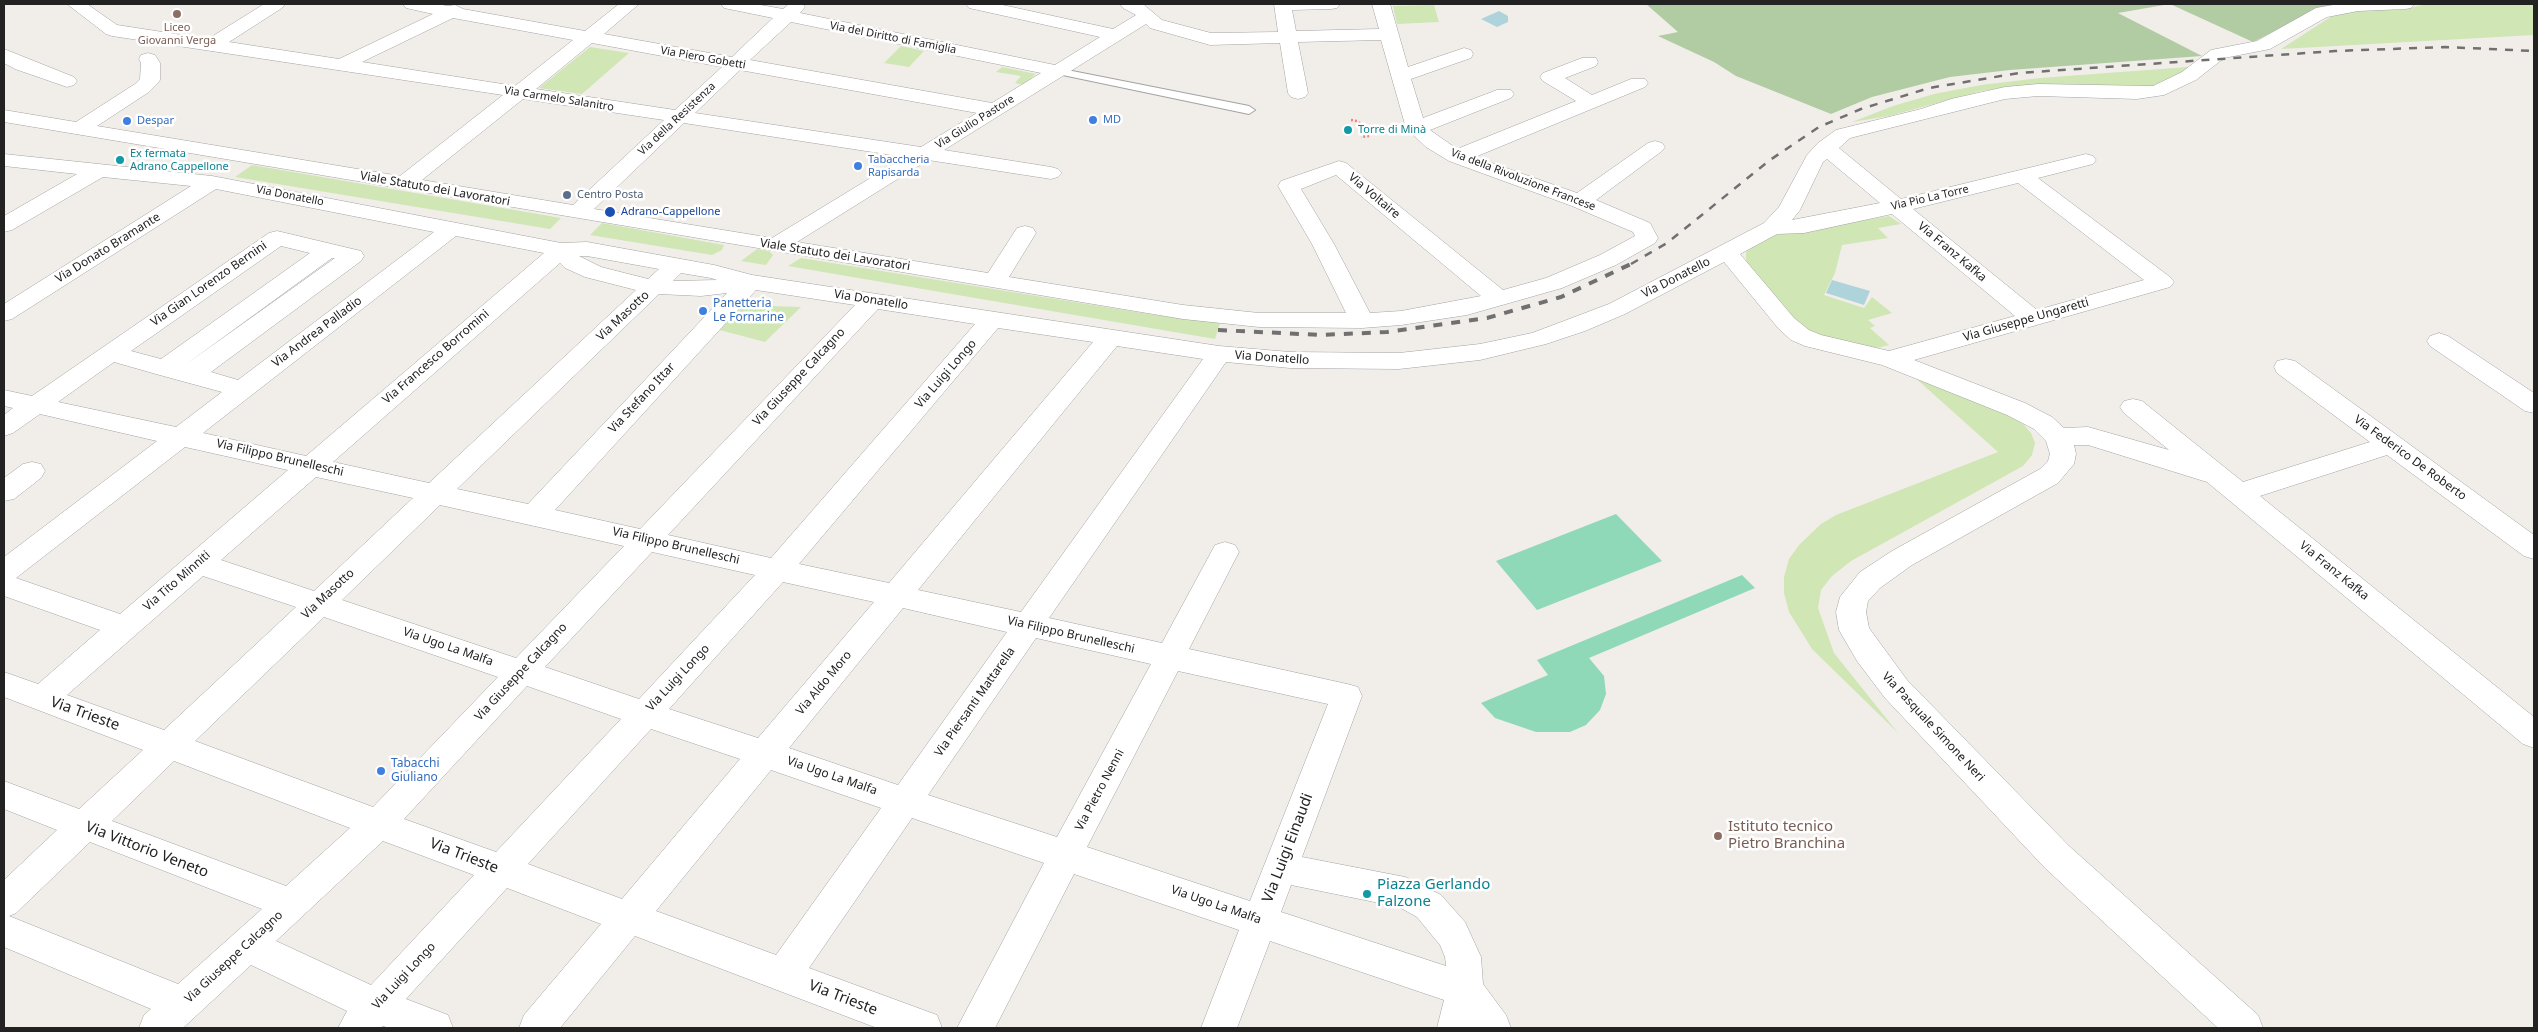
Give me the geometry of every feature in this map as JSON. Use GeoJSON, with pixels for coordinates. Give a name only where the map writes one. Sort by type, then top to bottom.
{"type":"FeatureCollection","features":[{"type":"Feature","properties":{"kind":"street","name":"Via Carmelo Salanitro"},"geometry":{"type":"LineString","coordinates":[[76,4],[112,30],[1051,173]]}},
{"type":"Feature","properties":{"kind":"street"},"geometry":{"type":"LineString","coordinates":[[210,46],[276,4]]}},
{"type":"Feature","properties":{"kind":"street","name":"Via Piero Gobetti"},"geometry":{"type":"LineString","coordinates":[[412,4],[995,110]]}},
{"type":"Feature","properties":{"kind":"street"},"geometry":{"type":"LineString","coordinates":[[339,66],[468,4]]}},
{"type":"Feature","properties":{"kind":"street"},"geometry":{"type":"LineString","coordinates":[[404,184],[630,4]]}},
{"type":"Feature","properties":{"kind":"street","name":"Via del Diritto di Famiglia"},"geometry":{"type":"LineString","coordinates":[[730,4],[793,10],[1057,71]]}},
{"type":"Feature","properties":{"kind":"street"},"geometry":{"type":"LineString","coordinates":[[975,4],[1114,36]]}},
{"type":"Feature","properties":{"kind":"street"},"geometry":{"type":"LineString","coordinates":[[1129,4],[1142,10],[1156,24],[1210,39],[1388,34]]}},
{"type":"Feature","properties":{"kind":"street"},"geometry":{"type":"LineString","coordinates":[[1298,93],[1286,36],[1282,5],[1331,4]]}},
{"type":"Feature","properties":{"kind":"street"},"geometry":{"type":"LineString","coordinates":[[1381,4],[1416,128],[1504,94]]}},
{"type":"Feature","properties":{"kind":"street"},"geometry":{"type":"LineString","coordinates":[[1772,228],[1790,210],[1814,159],[1843,134],[1995,95],[2038,90],[2137,93],[2157,91],[2189,76],[2218,54],[2263,45],[2322,12],[2358,6],[2406,4]]}},
{"type":"Feature","properties":{"kind":"street","name":"Via della Resistenza"},"geometry":{"type":"LineString","coordinates":[[577,213],[793,10]]}},
{"type":"Feature","properties":{"kind":"street","name":"Via Giulio Pastore"},"geometry":{"type":"LineString","coordinates":[[714,272],[775,245],[1147,16]]}},
{"type":"Feature","properties":{"kind":"street"},"geometry":{"type":"LineString","coordinates":[[1400,76],[1464,54]]}},
{"type":"Feature","properties":{"kind":"street"},"geometry":{"type":"LineString","coordinates":[[4,55],[22,65],[67,81]]}},
{"type":"Feature","properties":{"kind":"street"},"geometry":{"type":"LineString","coordinates":[[80,128],[142,88],[150,80],[151,63],[148,59]]}},
{"type":"Feature","properties":{"kind":"street"},"geometry":{"type":"LineString","coordinates":[[1589,62],[1550,77],[1591,102]]}},
{"type":"Feature","properties":{"kind":"street"},"geometry":{"type":"LineString","coordinates":[[1456,157],[1638,83]]}},
{"type":"Feature","properties":{"kind":"street","name":"Viale Statuto dei Lavoratori"},"geometry":{"type":"LineString","coordinates":[[4,116],[577,213],[1227,317],[1286,321],[1362,321],[1401,318],[1500,300],[1554,283],[1608,260],[1647,238],[1642,228]]}},
{"type":"Feature","properties":{"kind":"street","name":"Via della Rivoluzione Francese"},"geometry":{"type":"LineString","coordinates":[[1416,128],[1433,143],[1456,157],[1580,201],[1642,228]]}},
{"type":"Feature","properties":{"kind":"street"},"geometry":{"type":"LineString","coordinates":[[1580,201],[1655,147]]}},
{"type":"Feature","properties":{"kind":"street","name":"Via Franz Kafka"},"geometry":{"type":"LineString","coordinates":[[1826,147],[2032,318]]}},
{"type":"Feature","properties":{"kind":"street","name":"Via Pio La Torre"},"geometry":{"type":"LineString","coordinates":[[1772,228],[1804,226],[1897,206],[2086,160]]}},
{"type":"Feature","properties":{"kind":"street","name":"Via Donatello"},"geometry":{"type":"LineString","coordinates":[[8,162],[212,182],[561,250]]}},
{"type":"Feature","properties":{"kind":"street","name":"Via Voltaire"},"geometry":{"type":"LineString","coordinates":[[1362,321],[1323,244],[1289,186],[1338,167],[1500,300]]}},
{"type":"Feature","properties":{"kind":"street"},"geometry":{"type":"LineString","coordinates":[[4,225],[99,170]]}},
{"type":"Feature","properties":{"kind":"street","name":"Via Giuseppe Ungaretti"},"geometry":{"type":"LineString","coordinates":[[1889,359],[2162,282],[2022,176]]}},
{"type":"Feature","properties":{"kind":"street","name":"Via Donato Bramante"},"geometry":{"type":"LineString","coordinates":[[4,314],[212,182]]}},
{"type":"Feature","properties":{"kind":"street","name":"Via Andrea Palladio"},"geometry":{"type":"LineString","coordinates":[[4,572],[452,228]]}},
{"type":"Feature","properties":{"kind":"street","name":"Via Donatello"},"geometry":{"type":"LineString","coordinates":[[757,283],[1218,354],[1290,360],[1399,361],[1480,352],[1537,339],[1577,326],[1617,309],[1772,228]]}},
{"type":"Feature","properties":{"kind":"street"},"geometry":{"type":"LineString","coordinates":[[995,281],[1025,233]]}},
{"type":"Feature","properties":{"kind":"street","name":"Via Gian Lorenzo Bernini"},"geometry":{"type":"LineString","coordinates":[[4,427],[277,238],[353,256],[191,376]]}},
{"type":"Feature","properties":{"kind":"street","name":"Via Stefano Ittar"},"geometry":{"type":"LineString","coordinates":[[534,514],[757,283],[775,245]]}},
{"type":"Feature","properties":{"kind":"street"},"geometry":{"type":"LineString","coordinates":[[561,250],[587,248],[714,272],[757,283]]}},
{"type":"Feature","properties":{"kind":"street"},"geometry":{"type":"LineString","coordinates":[[165,368],[328,250]]}},
{"type":"Feature","properties":{"kind":"street"},"geometry":{"type":"LineString","coordinates":[[561,250],[573,263],[593,272],[654,287],[701,289],[757,283]]}},
{"type":"Feature","properties":{"kind":"street","name":"Via Francesco Borromini"},"geometry":{"type":"LineString","coordinates":[[311,465],[561,250]]}},
{"type":"Feature","properties":{"kind":"street"},"geometry":{"type":"LineString","coordinates":[[1727,252],[1786,322],[1800,335],[1814,341],[1889,359],[2016,409],[2043,424],[2058,437],[2088,436],[2229,485],[2391,444]]}},
{"type":"Feature","properties":{"kind":"street","name":"Via Masotto"},"geometry":{"type":"LineString","coordinates":[[4,902],[676,265]]}},
{"type":"Feature","properties":{"kind":"street","name":"Via Giuseppe Calcagno"},"geometry":{"type":"LineString","coordinates":[[157,1028],[378,824],[872,300]]}},
{"type":"Feature","properties":{"kind":"street"},"geometry":{"type":"LineString","coordinates":[[292,301],[341,314]]}},
{"type":"Feature","properties":{"kind":"street","name":"Via Luigi Longo"},"geometry":{"type":"LineString","coordinates":[[366,1017],[778,569],[992,320]]}},
{"type":"Feature","properties":{"kind":"street","name":"Via Aldo Moro"},"geometry":{"type":"LineString","coordinates":[[537,1028],[898,596],[1111,337]]}},
{"type":"Feature","properties":{"kind":"street"},"geometry":{"type":"LineString","coordinates":[[2439,341],[2534,405]]}},
{"type":"Feature","properties":{"kind":"street"},"geometry":{"type":"LineString","coordinates":[[110,354],[242,389]]}},
{"type":"Feature","properties":{"kind":"street","name":"Via Piersanti Mattarella"},"geometry":{"type":"LineString","coordinates":[[783,975],[1218,354]]}},
{"type":"Feature","properties":{"kind":"street","name":"Via Federico De Roberto"},"geometry":{"type":"LineString","coordinates":[[2286,367],[2534,549]]}},
{"type":"Feature","properties":{"kind":"street","name":"Via Filippo Brunelleschi"},"geometry":{"type":"LineString","coordinates":[[4,398],[534,514],[1347,696]]}},
{"type":"Feature","properties":{"kind":"street","name":"Via Franz Kafka"},"geometry":{"type":"LineString","coordinates":[[2133,406],[2534,735]]}},
{"type":"Feature","properties":{"kind":"street","name":"Via Pasquale Simone Neri"},"geometry":{"type":"LineString","coordinates":[[2058,437],[2064,454],[2061,464],[2049,476],[1902,558],[1870,580],[1855,597],[1851,612],[1854,630],[1868,653],[1896,689],[2057,857],[2245,1028]]}},
{"type":"Feature","properties":{"kind":"street","name":"Via Tito Minniti"},"geometry":{"type":"LineString","coordinates":[[42,698],[311,465]]}},
{"type":"Feature","properties":{"kind":"street"},"geometry":{"type":"LineString","coordinates":[[4,492],[32,471]]}},
{"type":"Feature","properties":{"kind":"street","name":"Via Pietro Nenni"},"geometry":{"type":"LineString","coordinates":[[976,1028],[1225,552]]}},
{"type":"Feature","properties":{"kind":"street","name":"Via Ugo La Malfa"},"geometry":{"type":"LineString","coordinates":[[198,563],[1465,990]]}},
{"type":"Feature","properties":{"kind":"street"},"geometry":{"type":"LineString","coordinates":[[4,585],[125,626]]}},
{"type":"Feature","properties":{"kind":"street","name":"Via Trieste"},"geometry":{"type":"LineString","coordinates":[[4,684],[924,1028]]}},
{"type":"Feature","properties":{"kind":"street","name":"Via Luigi Einaudi"},"geometry":{"type":"LineString","coordinates":[[1219,1028],[1347,696]]}},
{"type":"Feature","properties":{"kind":"street","name":"Via Vittorio Veneto"},"geometry":{"type":"LineString","coordinates":[[4,795],[291,904]]}},
{"type":"Feature","properties":{"kind":"street"},"geometry":{"type":"LineString","coordinates":[[1281,868],[1405,893],[1429,906],[1453,934],[1463,957],[1465,990],[1455,1028]]}},
{"type":"Feature","properties":{"kind":"street"},"geometry":{"type":"LineString","coordinates":[[4,930],[183,1004]]}},
{"type":"Feature","properties":{"kind":"street"},"geometry":{"type":"LineString","coordinates":[[246,946],[366,1017],[435,1028]]}},
{"type":"Feature","properties":{"kind":"street"},"geometry":{"type":"LineString","coordinates":[[1465,990],[1494,1028]]}},
{"type":"Feature","properties":{"kind":"lane"},"geometry":{"type":"LineString","coordinates":[[1057,71],[1249,110]]}},
{"type":"Feature","properties":{"kind":"path"},"geometry":{"type":"LineString","coordinates":[[1351,120],[1357,121],[1369,130],[1370,136],[1361,137]]}},
{"type":"Feature","properties":{"kind":"green space"},"geometry":{"type":"Polygon","coordinates":[[[1646,4],[2170,4],[2118,13],[2202,56],[2010,70],[1950,77],[1872,97],[1831,114],[1736,76],[1714,62],[1658,36],[1678,32],[1646,4]]]}},
{"type":"Feature","properties":{"kind":"green space"},"geometry":{"type":"Polygon","coordinates":[[[2170,4],[2338,4],[2321,7],[2253,42],[2170,4]]]}},
{"type":"Feature","properties":{"kind":"green space"},"geometry":{"type":"Polygon","coordinates":[[[2427,4],[2534,4],[2534,35],[2281,49],[2332,16],[2363,10],[2401,10],[2427,4]]]}},
{"type":"Feature","properties":{"kind":"green space"},"geometry":{"type":"Polygon","coordinates":[[[1434,5],[1439,22],[1397,24],[1393,6],[1434,5]]]}},
{"type":"Feature","properties":{"kind":"green space"},"geometry":{"type":"Polygon","coordinates":[[[901,46],[924,51],[909,67],[884,63],[901,46]]]}},
{"type":"Feature","properties":{"kind":"green space"},"geometry":{"type":"Polygon","coordinates":[[[590,47],[629,53],[582,94],[539,88],[590,47]]]}},
{"type":"Feature","properties":{"kind":"green space"},"geometry":{"type":"Polygon","coordinates":[[[1002,67],[1036,74],[1023,85],[1015,83],[1021,76],[996,72],[1002,67]]]}},
{"type":"Feature","properties":{"kind":"green space"},"geometry":{"type":"Polygon","coordinates":[[[2188,67],[2188,71],[2159,87],[2017,86],[1981,91],[1889,116],[1852,122],[1893,106],[1934,94],[1981,85],[2040,78],[2188,67]]]}},
{"type":"Feature","properties":{"kind":"green space"},"geometry":{"type":"Polygon","coordinates":[[[252,165],[561,218],[550,229],[235,177],[252,165]]]}},
{"type":"Feature","properties":{"kind":"green space"},"geometry":{"type":"Polygon","coordinates":[[[1889,216],[1901,224],[1878,228],[1888,238],[1842,245],[1835,273],[1824,295],[1864,308],[1872,297],[1892,313],[1868,320],[1875,326],[1870,328],[1889,345],[1877,348],[1858,346],[1812,334],[1802,329],[1746,263],[1746,252],[1751,244],[1770,236],[1889,216]]]}},
{"type":"Feature","properties":{"kind":"green space"},"geometry":{"type":"Polygon","coordinates":[[[602,223],[724,245],[722,250],[712,255],[590,235],[602,223]]]}},
{"type":"Feature","properties":{"kind":"green space"},"geometry":{"type":"Polygon","coordinates":[[[757,249],[769,251],[773,255],[766,265],[741,261],[757,249]]]}},
{"type":"Feature","properties":{"kind":"green space"},"geometry":{"type":"Polygon","coordinates":[[[801,258],[1155,315],[1220,323],[1215,339],[788,266],[801,258]]]}},
{"type":"Feature","properties":{"kind":"green space"},"geometry":{"type":"Polygon","coordinates":[[[738,305],[801,307],[765,342],[716,329],[738,305]]]}},
{"type":"Feature","properties":{"kind":"green space"},"geometry":{"type":"Polygon","coordinates":[[[1912,375],[2003,413],[2023,424],[2031,433],[2035,443],[2032,455],[2023,466],[1851,561],[1832,576],[1821,590],[1818,608],[1834,653],[1898,733],[1812,649],[1789,612],[1784,593],[1784,577],[1789,559],[1799,545],[1821,524],[1836,515],[1998,452],[1912,375]]]}},
{"type":"Feature","properties":{"kind":"green space"},"geometry":{"type":"Polygon","coordinates":[[[1616,514],[1662,561],[1537,610],[1496,561],[1616,514]]]}},
{"type":"Feature","properties":{"kind":"green space"},"geometry":{"type":"Polygon","coordinates":[[[1742,575],[1755,588],[1589,658],[1604,676],[1606,694],[1600,710],[1586,725],[1570,732],[1536,732],[1495,718],[1481,703],[1548,675],[1537,660],[1742,575]]]}},
{"type":"Feature","properties":{"kind":"water"},"geometry":{"type":"Polygon","coordinates":[[[1499,11],[1508,16],[1508,22],[1497,27],[1481,19],[1499,11]]]}},
{"type":"Feature","properties":{"kind":"water"},"geometry":{"type":"Polygon","coordinates":[[[1832,280],[1870,291],[1864,305],[1826,293],[1832,280]]]}},
{"type":"Feature","properties":{"kind":"railway"},"geometry":{"type":"LineString","coordinates":[[1632,264],[1667,243],[1770,160],[1819,127],[1861,109],[1929,88],[2019,73],[2335,51],[2445,47],[2534,51]]}},
{"type":"Feature","properties":{"kind":"railway"},"geometry":{"type":"LineString","coordinates":[[1218,330],[1321,335],[1387,332],[1487,318],[1561,297],[1632,264]]}},
{"type":"Feature","properties":{"kind":"place","name":"Liceo Giovanni Verga"},"geometry":{"type":"Point","coordinates":[177,14]}},
{"type":"Feature","properties":{"kind":"place","name":"MD"},"geometry":{"type":"Point","coordinates":[1093,120]}},
{"type":"Feature","properties":{"kind":"place","name":"Despar"},"geometry":{"type":"Point","coordinates":[127,121]}},
{"type":"Feature","properties":{"kind":"place","name":"Torre di Minà"},"geometry":{"type":"Point","coordinates":[1348,130]}},
{"type":"Feature","properties":{"kind":"place","name":"Ex fermata Adrano Cappellone"},"geometry":{"type":"Point","coordinates":[120,160]}},
{"type":"Feature","properties":{"kind":"place","name":"Tabaccheria Rapisarda"},"geometry":{"type":"Point","coordinates":[858,166]}},
{"type":"Feature","properties":{"kind":"place","name":"Centro Posta"},"geometry":{"type":"Point","coordinates":[567,195]}},
{"type":"Feature","properties":{"kind":"place","name":"Adrano-Cappellone"},"geometry":{"type":"Point","coordinates":[610,212]}},
{"type":"Feature","properties":{"kind":"place","name":"Panetteria Le Fornarine"},"geometry":{"type":"Point","coordinates":[703,311]}},
{"type":"Feature","properties":{"kind":"place","name":"Tabacchi Giuliano"},"geometry":{"type":"Point","coordinates":[381,771]}},
{"type":"Feature","properties":{"kind":"place","name":"Istituto tecnico Pietro Branchina"},"geometry":{"type":"Point","coordinates":[1718,836]}},
{"type":"Feature","properties":{"kind":"place","name":"Piazza Gerlando Falzone"},"geometry":{"type":"Point","coordinates":[1367,894]}}]}
